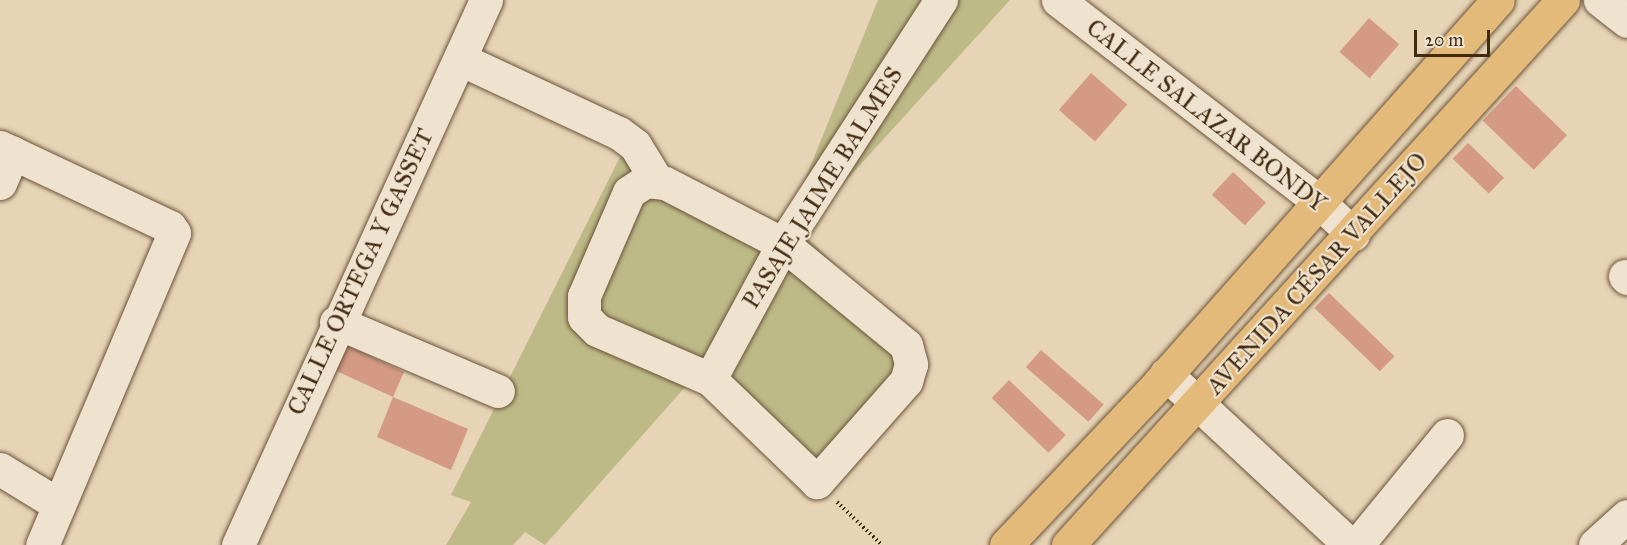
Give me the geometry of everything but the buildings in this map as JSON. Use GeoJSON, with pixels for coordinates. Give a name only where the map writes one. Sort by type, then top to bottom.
{"type":"FeatureCollection","features":[{"type":"Feature","properties":{"kind":"main road","name":"AVENIDA CÉSAR VALLEJO"},"geometry":{"type":"LineString","coordinates":[[1006,545],[1166,374],[1498,0]]}},
{"type":"Feature","properties":{"kind":"main road","name":"AVENIDA CÉSAR VALLEJO"},"geometry":{"type":"LineString","coordinates":[[1076,536],[1198,405],[1563,0]]}},
{"type":"Feature","properties":{"kind":"main road"},"geometry":{"type":"LineString","coordinates":[[1438,68],[1476,98]]}},
{"type":"Feature","properties":{"kind":"main road"},"geometry":{"type":"LineString","coordinates":[[1050,498],[1076,536]]}},
{"type":"Feature","properties":{"kind":"street","name":"CALLE ORTEGA Y GASSET"},"geometry":{"type":"LineString","coordinates":[[238,545],[336,322],[486,0]]}},
{"type":"Feature","properties":{"kind":"street","name":"PASAJE JAIME BALMES"},"geometry":{"type":"LineString","coordinates":[[710,379],[783,244],[941,0]]}},
{"type":"Feature","properties":{"kind":"street","name":"CALLE SALAZAR BONDY"},"geometry":{"type":"LineString","coordinates":[[1058,0],[1319,202],[1353,234]]}},
{"type":"Feature","properties":{"kind":"street"},"geometry":{"type":"LineString","coordinates":[[1600,0],[1627,21]]}},
{"type":"Feature","properties":{"kind":"street"},"geometry":{"type":"LineString","coordinates":[[460,58],[619,132],[635,145],[651,181],[783,244],[906,345],[911,364],[906,381],[818,482],[710,379],[597,330],[584,317],[584,296],[629,192],[651,181]]}},
{"type":"Feature","properties":{"kind":"street"},"geometry":{"type":"LineString","coordinates":[[0,183],[6,150],[170,227],[174,233],[42,545]]}},
{"type":"Feature","properties":{"kind":"street"},"geometry":{"type":"LineString","coordinates":[[336,322],[498,390]]}},
{"type":"Feature","properties":{"kind":"street"},"geometry":{"type":"LineString","coordinates":[[1166,374],[1350,545]]}},
{"type":"Feature","properties":{"kind":"street"},"geometry":{"type":"LineString","coordinates":[[1357,545],[1447,435]]}},
{"type":"Feature","properties":{"kind":"street"},"geometry":{"type":"LineString","coordinates":[[0,469],[59,505]]}},
{"type":"Feature","properties":{"kind":"street"},"geometry":{"type":"LineString","coordinates":[[1595,545],[1627,516]]}},
{"type":"Feature","properties":{"kind":"path"},"geometry":{"type":"LineString","coordinates":[[818,482],[882,545]]}},
{"type":"Feature","properties":{"kind":"shaded area"},"geometry":{"type":"Polygon","coordinates":[[[878,0],[1010,0],[800,231],[923,348],[813,467],[703,367],[545,545],[525,532],[513,545],[446,545],[471,502],[451,495],[620,157],[784,231],[878,0]]]}}]}
